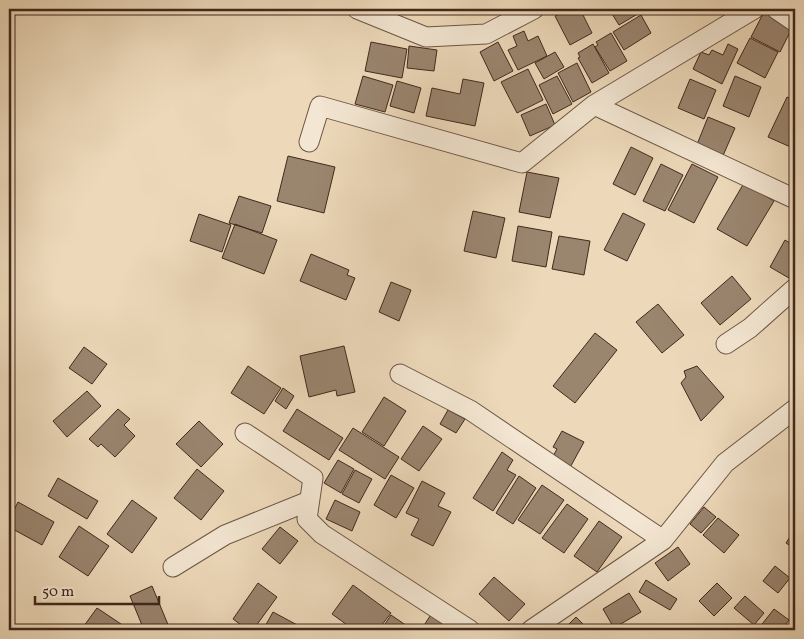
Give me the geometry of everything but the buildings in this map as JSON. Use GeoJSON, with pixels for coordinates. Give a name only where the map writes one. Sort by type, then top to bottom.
{"type":"FeatureCollection","features":[{"type":"Feature","properties":{"kind":"street"},"geometry":{"type":"LineString","coordinates":[[357,9],[426,37],[486,34],[534,9]]}},
{"type":"Feature","properties":{"kind":"street"},"geometry":{"type":"LineString","coordinates":[[309,142],[320,106],[522,163],[594,105],[754,9]]}},
{"type":"Feature","properties":{"kind":"street"},"geometry":{"type":"LineString","coordinates":[[776,9],[795,22]]}},
{"type":"Feature","properties":{"kind":"street"},"geometry":{"type":"LineString","coordinates":[[594,105],[795,199]]}},
{"type":"Feature","properties":{"kind":"street"},"geometry":{"type":"LineString","coordinates":[[726,344],[750,328],[795,288]]}},
{"type":"Feature","properties":{"kind":"street"},"geometry":{"type":"LineString","coordinates":[[400,374],[470,410],[662,540]]}},
{"type":"Feature","properties":{"kind":"street"},"geometry":{"type":"LineString","coordinates":[[531,630],[662,540],[725,463],[795,409]]}},
{"type":"Feature","properties":{"kind":"street"},"geometry":{"type":"LineString","coordinates":[[245,433],[313,478],[307,519],[322,534],[470,630]]}},
{"type":"Feature","properties":{"kind":"street"},"geometry":{"type":"LineString","coordinates":[[173,567],[225,535],[309,501]]}}]}
